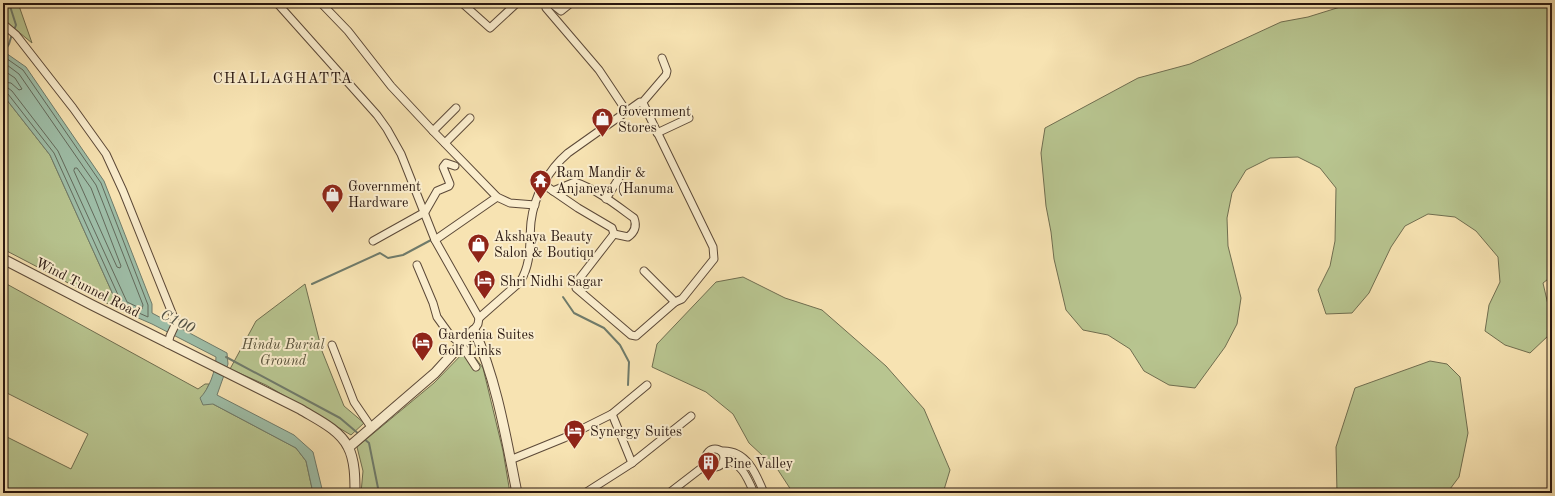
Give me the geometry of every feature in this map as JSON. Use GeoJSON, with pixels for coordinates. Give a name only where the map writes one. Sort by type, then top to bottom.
{"type":"FeatureCollection","features":[{"type":"Feature","properties":{"kind":"street"},"geometry":{"type":"LineString","coordinates":[[277,3],[378,115],[393,137],[425,212],[435,240],[479,318],[478,324],[474,330],[435,373],[349,447],[355,493]]}},
{"type":"Feature","properties":{"kind":"street"},"geometry":{"type":"LineString","coordinates":[[321,3],[348,31],[382,75],[433,131],[497,197],[510,202],[535,205]]}},
{"type":"Feature","properties":{"kind":"street"},"geometry":{"type":"LineString","coordinates":[[462,3],[490,28],[517,3]]}},
{"type":"Feature","properties":{"kind":"street"},"geometry":{"type":"LineString","coordinates":[[548,5],[561,11],[570,3]]}},
{"type":"Feature","properties":{"kind":"street"},"geometry":{"type":"LineString","coordinates":[[548,5],[598,70],[627,112]]}},
{"type":"Feature","properties":{"kind":"street"},"geometry":{"type":"LineString","coordinates":[[3,24],[13,33],[77,114],[106,154],[123,191],[176,322],[169,340]]}},
{"type":"Feature","properties":{"kind":"street"},"geometry":{"type":"LineString","coordinates":[[479,318],[520,282],[524,275],[530,254],[531,222],[535,205],[543,184],[558,161],[638,103],[642,103],[666,75],[667,71],[662,58]]}},
{"type":"Feature","properties":{"kind":"street"},"geometry":{"type":"LineString","coordinates":[[614,234],[576,283],[576,288],[631,336],[636,336],[675,302],[682,299],[714,258],[713,247],[642,103]]}},
{"type":"Feature","properties":{"kind":"street"},"geometry":{"type":"LineString","coordinates":[[433,131],[456,108]]}},
{"type":"Feature","properties":{"kind":"street"},"geometry":{"type":"LineString","coordinates":[[445,143],[470,118]]}},
{"type":"Feature","properties":{"kind":"street"},"geometry":{"type":"LineString","coordinates":[[657,133],[689,118]]}},
{"type":"Feature","properties":{"kind":"street"},"geometry":{"type":"LineString","coordinates":[[373,241],[425,212],[437,192],[450,184],[444,164],[450,163],[455,166]]}},
{"type":"Feature","properties":{"kind":"street"},"geometry":{"type":"LineString","coordinates":[[606,199],[622,173]]}},
{"type":"Feature","properties":{"kind":"street"},"geometry":{"type":"LineString","coordinates":[[553,191],[575,182],[582,184],[634,218],[636,222],[636,229],[632,234],[628,236],[614,234]]}},
{"type":"Feature","properties":{"kind":"street"},"geometry":{"type":"LineString","coordinates":[[543,184],[612,228],[614,234]]}},
{"type":"Feature","properties":{"kind":"street"},"geometry":{"type":"LineString","coordinates":[[435,240],[497,197]]}},
{"type":"Feature","properties":{"kind":"street","name":"Wind Tunnel Road"},"geometry":{"type":"LineString","coordinates":[[3,259],[169,340],[212,365],[300,409],[338,434],[349,447]]}},
{"type":"Feature","properties":{"kind":"street"},"geometry":{"type":"LineString","coordinates":[[416,265],[433,303],[437,317],[450,335],[461,344],[476,367]]}},
{"type":"Feature","properties":{"kind":"street"},"geometry":{"type":"LineString","coordinates":[[644,271],[675,302]]}},
{"type":"Feature","properties":{"kind":"street"},"geometry":{"type":"LineString","coordinates":[[474,330],[490,373],[517,493]]}},
{"type":"Feature","properties":{"kind":"street"},"geometry":{"type":"LineString","coordinates":[[332,345],[365,433]]}},
{"type":"Feature","properties":{"kind":"street"},"geometry":{"type":"LineString","coordinates":[[510,460],[564,438],[612,414],[647,385]]}},
{"type":"Feature","properties":{"kind":"street"},"geometry":{"type":"LineString","coordinates":[[612,414],[632,463]]}},
{"type":"Feature","properties":{"kind":"street"},"geometry":{"type":"LineString","coordinates":[[585,493],[632,463],[691,416]]}},
{"type":"Feature","properties":{"kind":"street"},"geometry":{"type":"LineString","coordinates":[[721,451],[724,455],[724,460],[720,465],[715,467],[708,463],[706,457],[708,452],[713,449],[735,452],[742,456],[757,475],[764,493]]}},
{"type":"Feature","properties":{"kind":"street"},"geometry":{"type":"LineString","coordinates":[[724,460],[732,462],[742,470],[754,493]]}},
{"type":"Feature","properties":{"kind":"street"},"geometry":{"type":"LineString","coordinates":[[669,493],[708,463]]}},
{"type":"Feature","properties":{"kind":"green space"},"geometry":{"type":"Polygon","coordinates":[[[3,3],[18,3],[32,43],[3,19],[3,3]]]}},
{"type":"Feature","properties":{"kind":"green space"},"geometry":{"type":"Polygon","coordinates":[[[1353,3],[1552,3],[1552,276],[1543,283],[1549,309],[1549,335],[1530,353],[1505,345],[1485,331],[1489,305],[1500,282],[1498,257],[1476,231],[1455,217],[1428,214],[1405,226],[1391,247],[1369,293],[1352,313],[1326,314],[1318,290],[1330,266],[1335,241],[1336,188],[1320,168],[1298,157],[1270,158],[1246,170],[1232,193],[1227,218],[1228,246],[1241,298],[1237,324],[1225,347],[1195,388],[1169,385],[1144,371],[1130,349],[1108,335],[1083,330],[1066,310],[1054,259],[1046,206],[1041,153],[1045,128],[1138,78],[1190,64],[1281,22],[1308,17],[1353,3]]]}},
{"type":"Feature","properties":{"kind":"green space"},"geometry":{"type":"Polygon","coordinates":[[[3,95],[50,155],[120,310],[3,249],[3,95]]]}},
{"type":"Feature","properties":{"kind":"green space"},"geometry":{"type":"Polygon","coordinates":[[[743,277],[785,298],[822,310],[886,366],[924,409],[950,470],[943,493],[793,493],[778,470],[749,443],[733,414],[706,392],[652,367],[657,344],[716,282],[743,277]]]}},
{"type":"Feature","properties":{"kind":"green space"},"geometry":{"type":"Polygon","coordinates":[[[3,282],[198,389],[205,384],[209,384],[205,393],[213,404],[296,448],[306,461],[313,493],[3,493],[3,435],[71,469],[88,434],[3,391],[3,282]]]}},
{"type":"Feature","properties":{"kind":"green space","name":"Hindu Burial Ground"},"geometry":{"type":"Polygon","coordinates":[[[305,284],[322,351],[344,406],[364,423],[351,435],[266,385],[230,369],[256,321],[305,284]]]}},
{"type":"Feature","properties":{"kind":"green space"},"geometry":{"type":"Polygon","coordinates":[[[468,348],[483,368],[503,451],[510,493],[361,493],[363,471],[357,447],[434,383],[468,348]]]}},
{"type":"Feature","properties":{"kind":"green space"},"geometry":{"type":"Polygon","coordinates":[[[1430,361],[1447,364],[1460,377],[1468,433],[1459,477],[1447,493],[1337,493],[1336,447],[1355,388],[1430,361]]]}},
{"type":"Feature","properties":{"kind":"water"},"geometry":{"type":"Polygon","coordinates":[[[3,51],[26,67],[104,181],[152,304],[152,313],[227,353],[228,364],[217,395],[294,435],[313,452],[323,493],[313,493],[306,461],[296,448],[213,404],[203,405],[200,398],[211,379],[215,368],[216,357],[152,324],[120,310],[50,155],[3,95],[3,51]]]}},
{"type":"Feature","properties":{"kind":"waterway"},"geometry":{"type":"LineString","coordinates":[[9,3],[16,25],[14,30]]}},
{"type":"Feature","properties":{"kind":"waterway"},"geometry":{"type":"LineString","coordinates":[[4,52],[9,44],[12,34]]}},
{"type":"Feature","properties":{"kind":"waterway"},"geometry":{"type":"LineString","coordinates":[[312,284],[380,253],[388,258],[403,255],[431,240]]}},
{"type":"Feature","properties":{"kind":"waterway"},"geometry":{"type":"LineString","coordinates":[[563,297],[574,313],[604,328],[620,345],[629,362],[628,385]]}},
{"type":"Feature","properties":{"kind":"waterway"},"geometry":{"type":"LineString","coordinates":[[226,357],[340,418],[360,435]]}},
{"type":"Feature","properties":{"kind":"waterway"},"geometry":{"type":"LineString","coordinates":[[363,438],[369,443],[379,493]]}},
{"type":"Feature","properties":{"kind":"place","name":"Government Stores"},"geometry":{"type":"Point","coordinates":[602,138]}},
{"type":"Feature","properties":{"kind":"place","name":"Ram Mandir & Anjaneya (Hanuma"},"geometry":{"type":"Point","coordinates":[541,200]}},
{"type":"Feature","properties":{"kind":"place","name":"Government Hardware"},"geometry":{"type":"Point","coordinates":[332,214]}},
{"type":"Feature","properties":{"kind":"place","name":"Akshaya Beauty Salon & Boutiqu"},"geometry":{"type":"Point","coordinates":[478,264]}},
{"type":"Feature","properties":{"kind":"place","name":"Shri Nidhi Sagar"},"geometry":{"type":"Point","coordinates":[484,300]}},
{"type":"Feature","properties":{"kind":"place","name":"Gardenia Suites Golf Links"},"geometry":{"type":"Point","coordinates":[423,362]}},
{"type":"Feature","properties":{"kind":"place","name":"Synergy Suites"},"geometry":{"type":"Point","coordinates":[574,450]}},
{"type":"Feature","properties":{"kind":"place","name":"Pine Valley"},"geometry":{"type":"Point","coordinates":[709,482]}},
{"type":"Feature","properties":{"kind":"district","name":"CHALLAGHATTA"},"geometry":{"type":"Point","coordinates":[283,78]}},
{"type":"Feature","properties":{"kind":"water label","name":"C100"},"geometry":{"type":"Point","coordinates":[178,321]}}]}
